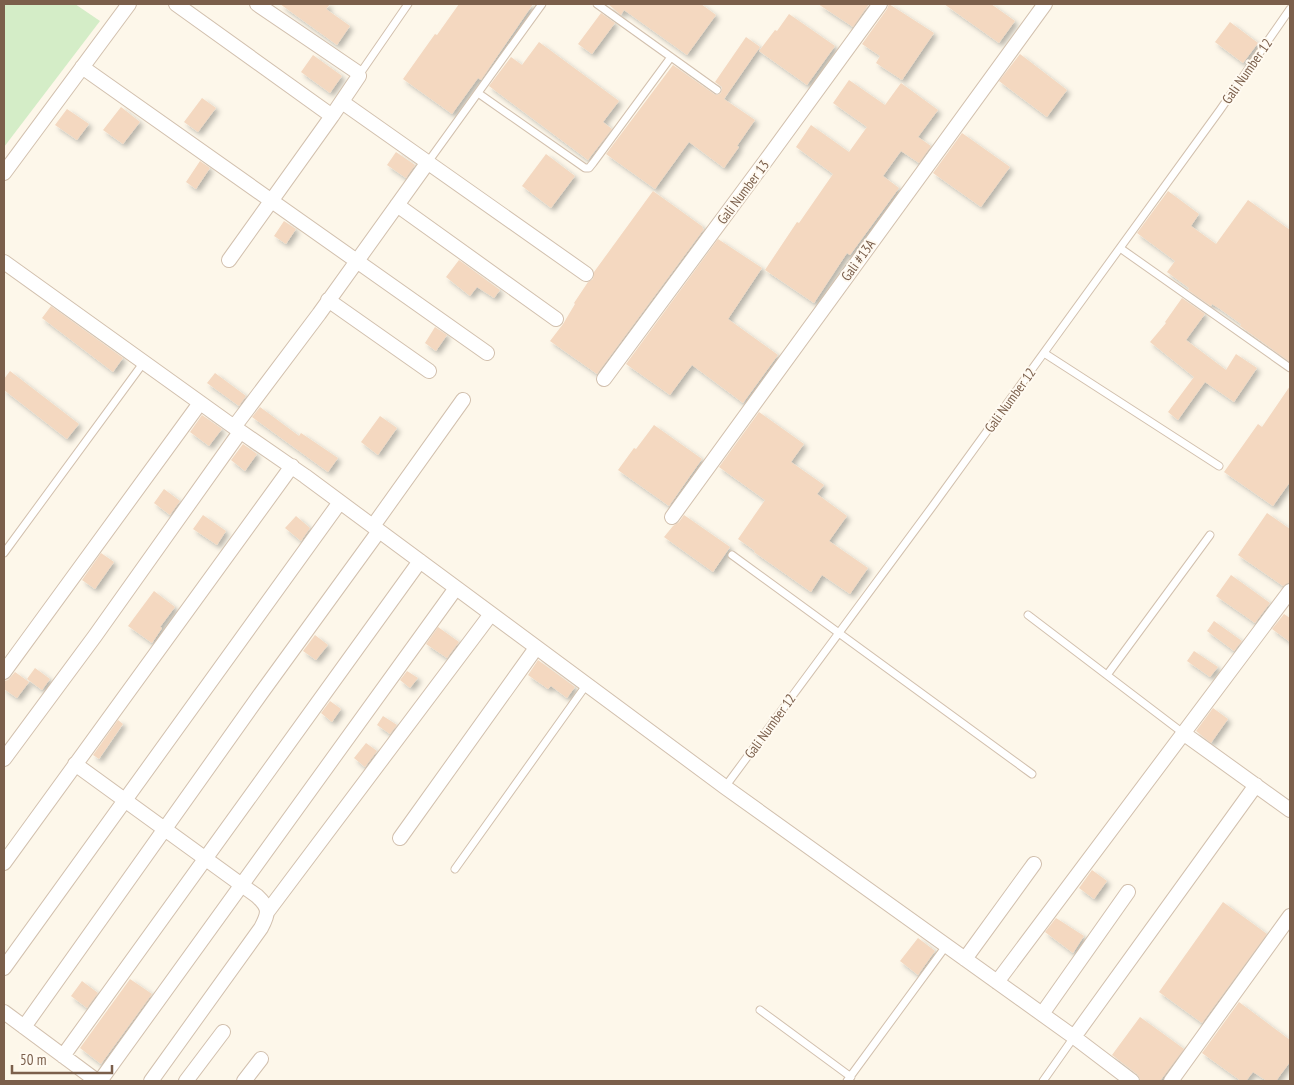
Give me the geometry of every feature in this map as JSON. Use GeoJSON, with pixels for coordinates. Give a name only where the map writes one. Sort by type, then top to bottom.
{"type":"FeatureCollection","features":[{"type":"Feature","properties":{"kind":"street"},"geometry":{"type":"LineString","coordinates":[[4,173],[129,4]]}},
{"type":"Feature","properties":{"kind":"street"},"geometry":{"type":"LineString","coordinates":[[176,4],[332,116]]}},
{"type":"Feature","properties":{"kind":"street"},"geometry":{"type":"LineString","coordinates":[[230,260],[359,76],[357,72],[257,4]]}},
{"type":"Feature","properties":{"kind":"street","name":"Gali Number 13"},"geometry":{"type":"LineString","coordinates":[[604,379],[768,160],[880,4]]}},
{"type":"Feature","properties":{"kind":"street","name":"Gali #13A"},"geometry":{"type":"LineString","coordinates":[[672,517],[1045,4]]}},
{"type":"Feature","properties":{"kind":"street"},"geometry":{"type":"LineString","coordinates":[[82,67],[487,353]]}},
{"type":"Feature","properties":{"kind":"street"},"geometry":{"type":"LineString","coordinates":[[342,102],[586,274]]}},
{"type":"Feature","properties":{"kind":"street"},"geometry":{"type":"LineString","coordinates":[[4,759],[95,636],[237,429],[428,162]]}},
{"type":"Feature","properties":{"kind":"street"},"geometry":{"type":"LineString","coordinates":[[398,205],[556,319]]}},
{"type":"Feature","properties":{"kind":"street"},"geometry":{"type":"LineString","coordinates":[[4,262],[200,403],[292,466],[725,788],[1074,1037],[1132,1081]]}},
{"type":"Feature","properties":{"kind":"street"},"geometry":{"type":"LineString","coordinates":[[328,300],[428,371]]}},
{"type":"Feature","properties":{"kind":"street"},"geometry":{"type":"LineString","coordinates":[[24,1026],[165,829],[376,528],[463,400]]}},
{"type":"Feature","properties":{"kind":"street"},"geometry":{"type":"LineString","coordinates":[[4,672],[200,403]]}},
{"type":"Feature","properties":{"kind":"street"},"geometry":{"type":"LineString","coordinates":[[4,863],[292,466]]}},
{"type":"Feature","properties":{"kind":"street"},"geometry":{"type":"LineString","coordinates":[[4,968],[340,502]]}},
{"type":"Feature","properties":{"kind":"street"},"geometry":{"type":"LineString","coordinates":[[63,1056],[420,561]]}},
{"type":"Feature","properties":{"kind":"street"},"geometry":{"type":"LineString","coordinates":[[4,1012],[98,1081],[456,588]]}},
{"type":"Feature","properties":{"kind":"street"},"geometry":{"type":"LineString","coordinates":[[997,982],[1290,592]]}},
{"type":"Feature","properties":{"kind":"street"},"geometry":{"type":"LineString","coordinates":[[268,910],[491,614]]}},
{"type":"Feature","properties":{"kind":"street"},"geometry":{"type":"LineString","coordinates":[[400,838],[536,648]]}},
{"type":"Feature","properties":{"kind":"street"},"geometry":{"type":"LineString","coordinates":[[1183,733],[1290,810]]}},
{"type":"Feature","properties":{"kind":"street"},"geometry":{"type":"LineString","coordinates":[[76,764],[242,885],[266,904],[268,910],[267,918],[261,928],[150,1081]]}},
{"type":"Feature","properties":{"kind":"street"},"geometry":{"type":"LineString","coordinates":[[1074,1037],[1256,785]]}},
{"type":"Feature","properties":{"kind":"street"},"geometry":{"type":"LineString","coordinates":[[965,959],[1034,864]]}},
{"type":"Feature","properties":{"kind":"street"},"geometry":{"type":"LineString","coordinates":[[1042,1014],[1128,892]]}},
{"type":"Feature","properties":{"kind":"street"},"geometry":{"type":"LineString","coordinates":[[1171,1081],[1290,916]]}},
{"type":"Feature","properties":{"kind":"street"},"geometry":{"type":"LineString","coordinates":[[186,1081],[223,1032]]}},
{"type":"Feature","properties":{"kind":"street"},"geometry":{"type":"LineString","coordinates":[[244,1081],[261,1059]]}},
{"type":"Feature","properties":{"kind":"lane"},"geometry":{"type":"LineString","coordinates":[[359,76],[408,4]]}},
{"type":"Feature","properties":{"kind":"lane"},"geometry":{"type":"LineString","coordinates":[[428,162],[542,4]]}},
{"type":"Feature","properties":{"kind":"lane"},"geometry":{"type":"LineString","coordinates":[[598,4],[716,90]]}},
{"type":"Feature","properties":{"kind":"lane","name":"Gali Number 12"},"geometry":{"type":"LineString","coordinates":[[725,788],[1044,353],[1290,9]]}},
{"type":"Feature","properties":{"kind":"lane"},"geometry":{"type":"LineString","coordinates":[[478,93],[585,168],[588,168],[671,57]]}},
{"type":"Feature","properties":{"kind":"lane"},"geometry":{"type":"LineString","coordinates":[[1120,248],[1290,368]]}},
{"type":"Feature","properties":{"kind":"lane"},"geometry":{"type":"LineString","coordinates":[[1044,353],[1219,466]]}},
{"type":"Feature","properties":{"kind":"lane"},"geometry":{"type":"LineString","coordinates":[[4,552],[144,362]]}},
{"type":"Feature","properties":{"kind":"lane"},"geometry":{"type":"LineString","coordinates":[[1107,675],[1210,535]]}},
{"type":"Feature","properties":{"kind":"lane"},"geometry":{"type":"LineString","coordinates":[[732,554],[1032,774]]}},
{"type":"Feature","properties":{"kind":"lane"},"geometry":{"type":"LineString","coordinates":[[1028,615],[1183,733]]}},
{"type":"Feature","properties":{"kind":"lane"},"geometry":{"type":"LineString","coordinates":[[455,869],[587,684]]}},
{"type":"Feature","properties":{"kind":"lane"},"geometry":{"type":"LineString","coordinates":[[760,1010],[849,1079],[946,946]]}},
{"type":"Feature","properties":{"kind":"lane"},"geometry":{"type":"LineString","coordinates":[[1043,1081],[1074,1037]]}},
{"type":"Feature","properties":{"kind":"green space"},"geometry":{"type":"Polygon","coordinates":[[[4,4],[75,4],[100,21],[4,147],[4,4]]]}},
{"type":"Feature","properties":{"kind":"building"},"geometry":{"type":"Polygon","coordinates":[[[280,4],[330,4],[326,9],[350,26],[337,45],[280,4]]]}},
{"type":"Feature","properties":{"kind":"building"},"geometry":{"type":"Polygon","coordinates":[[[459,4],[533,4],[481,80],[478,78],[452,114],[403,79],[459,4]]]}},
{"type":"Feature","properties":{"kind":"building"},"geometry":{"type":"Polygon","coordinates":[[[608,4],[701,4],[716,15],[687,55],[624,10],[621,15],[608,4]]]}},
{"type":"Feature","properties":{"kind":"building"},"geometry":{"type":"Polygon","coordinates":[[[818,4],[869,4],[853,27],[818,4]]]}},
{"type":"Feature","properties":{"kind":"building"},"geometry":{"type":"Polygon","coordinates":[[[889,4],[934,33],[902,80],[876,63],[880,56],[862,44],[889,4]]]}},
{"type":"Feature","properties":{"kind":"building"},"geometry":{"type":"Polygon","coordinates":[[[944,4],[991,4],[1015,21],[999,43],[944,4]]]}},
{"type":"Feature","properties":{"kind":"building"},"geometry":{"type":"Polygon","coordinates":[[[601,13],[615,23],[592,54],[578,44],[601,13]]]}},
{"type":"Feature","properties":{"kind":"building"},"geometry":{"type":"Polygon","coordinates":[[[789,14],[835,46],[807,85],[759,51],[789,14]]]}},
{"type":"Feature","properties":{"kind":"building"},"geometry":{"type":"Polygon","coordinates":[[[1230,22],[1258,43],[1243,63],[1215,42],[1230,22]]]}},
{"type":"Feature","properties":{"kind":"building"},"geometry":{"type":"Polygon","coordinates":[[[746,37],[760,47],[724,99],[755,120],[724,168],[689,142],[655,189],[606,154],[673,65],[714,94],[721,93],[722,87],[715,82],[746,37]]]}},
{"type":"Feature","properties":{"kind":"building"},"geometry":{"type":"Polygon","coordinates":[[[539,42],[619,101],[603,122],[612,129],[588,160],[489,86],[511,57],[522,65],[539,42]]]}},
{"type":"Feature","properties":{"kind":"building"},"geometry":{"type":"Polygon","coordinates":[[[1020,54],[1067,90],[1047,117],[999,81],[1020,54]]]}},
{"type":"Feature","properties":{"kind":"building"},"geometry":{"type":"Polygon","coordinates":[[[313,55],[342,76],[330,93],[301,72],[313,55]]]}},
{"type":"Feature","properties":{"kind":"building"},"geometry":{"type":"Polygon","coordinates":[[[849,80],[885,105],[901,83],[938,110],[918,137],[931,146],[919,163],[901,151],[883,176],[899,188],[850,255],[847,253],[814,303],[765,270],[797,222],[799,223],[833,174],[796,147],[811,125],[849,152],[867,127],[833,103],[849,80]]]}},
{"type":"Feature","properties":{"kind":"building"},"geometry":{"type":"Polygon","coordinates":[[[202,98],[216,108],[198,132],[184,122],[202,98]]]}},
{"type":"Feature","properties":{"kind":"building"},"geometry":{"type":"Polygon","coordinates":[[[121,107],[140,122],[123,144],[103,130],[121,107]]]}},
{"type":"Feature","properties":{"kind":"building"},"geometry":{"type":"Polygon","coordinates":[[[67,109],[89,124],[77,140],[55,125],[67,109]]]}},
{"type":"Feature","properties":{"kind":"building"},"geometry":{"type":"Polygon","coordinates":[[[962,133],[1010,167],[981,207],[933,173],[962,133]]]}},
{"type":"Feature","properties":{"kind":"building"},"geometry":{"type":"Polygon","coordinates":[[[396,152],[415,165],[406,178],[387,165],[396,152]]]}},
{"type":"Feature","properties":{"kind":"building"},"geometry":{"type":"Polygon","coordinates":[[[546,154],[575,176],[551,208],[522,186],[546,154]]]}},
{"type":"Feature","properties":{"kind":"building"},"geometry":{"type":"Polygon","coordinates":[[[200,161],[210,168],[196,189],[186,182],[200,161]]]}},
{"type":"Feature","properties":{"kind":"building"},"geometry":{"type":"Polygon","coordinates":[[[653,191],[704,229],[597,374],[550,341],[563,324],[588,282],[593,279],[594,272],[653,191]]]}},
{"type":"Feature","properties":{"kind":"building"},"geometry":{"type":"Polygon","coordinates":[[[1168,191],[1199,214],[1191,226],[1216,244],[1248,200],[1290,230],[1290,362],[1220,309],[1212,304],[1211,306],[1188,290],[1189,288],[1167,272],[1175,261],[1137,233],[1168,191]]]}},
{"type":"Feature","properties":{"kind":"building"},"geometry":{"type":"Polygon","coordinates":[[[284,221],[296,229],[286,244],[274,236],[284,221]]]}},
{"type":"Feature","properties":{"kind":"building"},"geometry":{"type":"Polygon","coordinates":[[[718,239],[762,268],[728,319],[778,355],[743,403],[692,365],[670,395],[626,364],[718,239]]]}},
{"type":"Feature","properties":{"kind":"building"},"geometry":{"type":"Polygon","coordinates":[[[459,260],[500,290],[494,298],[477,287],[470,296],[446,277],[459,260]]]}},
{"type":"Feature","properties":{"kind":"building"},"geometry":{"type":"Polygon","coordinates":[[[1182,298],[1205,314],[1186,340],[1226,370],[1236,354],[1257,368],[1234,402],[1205,382],[1178,420],[1168,412],[1194,377],[1150,342],[1166,323],[1182,298]]]}},
{"type":"Feature","properties":{"kind":"building"},"geometry":{"type":"Polygon","coordinates":[[[51,306],[123,358],[113,372],[42,318],[51,306]]]}},
{"type":"Feature","properties":{"kind":"building"},"geometry":{"type":"Polygon","coordinates":[[[435,327],[447,335],[436,351],[425,343],[435,327]]]}},
{"type":"Feature","properties":{"kind":"building"},"geometry":{"type":"Polygon","coordinates":[[[10,371],[79,424],[67,439],[4,390],[4,379],[10,371]]]}},
{"type":"Feature","properties":{"kind":"building"},"geometry":{"type":"Polygon","coordinates":[[[215,373],[246,396],[239,406],[207,383],[215,373]]]}},
{"type":"Feature","properties":{"kind":"building"},"geometry":{"type":"Polygon","coordinates":[[[1290,386],[1290,482],[1273,506],[1224,472],[1258,424],[1262,427],[1290,386]]]}},
{"type":"Feature","properties":{"kind":"building"},"geometry":{"type":"Polygon","coordinates":[[[260,407],[299,436],[301,433],[338,458],[328,472],[252,417],[260,407]]]}},
{"type":"Feature","properties":{"kind":"building"},"geometry":{"type":"Polygon","coordinates":[[[759,412],[804,444],[791,462],[824,485],[817,494],[847,516],[829,541],[868,568],[850,594],[822,575],[811,592],[738,539],[765,500],[719,467],[759,412]]]}},
{"type":"Feature","properties":{"kind":"building"},"geometry":{"type":"Polygon","coordinates":[[[202,415],[222,429],[209,446],[190,432],[202,415]]]}},
{"type":"Feature","properties":{"kind":"building"},"geometry":{"type":"Polygon","coordinates":[[[380,416],[397,428],[378,455],[361,442],[380,416]]]}},
{"type":"Feature","properties":{"kind":"building"},"geometry":{"type":"Polygon","coordinates":[[[654,425],[702,459],[669,506],[618,470],[654,425]]]}},
{"type":"Feature","properties":{"kind":"building"},"geometry":{"type":"Polygon","coordinates":[[[243,444],[257,454],[245,471],[231,460],[243,444]]]}},
{"type":"Feature","properties":{"kind":"building"},"geometry":{"type":"Polygon","coordinates":[[[164,489],[180,501],[170,515],[154,503],[164,489]]]}},
{"type":"Feature","properties":{"kind":"building"},"geometry":{"type":"Polygon","coordinates":[[[1267,513],[1290,529],[1290,582],[1283,586],[1238,555],[1267,513]]]}},
{"type":"Feature","properties":{"kind":"building"},"geometry":{"type":"Polygon","coordinates":[[[203,515],[226,531],[217,545],[193,529],[203,515]]]}},
{"type":"Feature","properties":{"kind":"building"},"geometry":{"type":"Polygon","coordinates":[[[684,515],[730,547],[713,572],[664,537],[684,515]]]}},
{"type":"Feature","properties":{"kind":"building"},"geometry":{"type":"Polygon","coordinates":[[[296,516],[310,528],[301,541],[285,528],[296,516]]]}},
{"type":"Feature","properties":{"kind":"building"},"geometry":{"type":"Polygon","coordinates":[[[101,553],[114,562],[95,589],[82,580],[101,553]]]}},
{"type":"Feature","properties":{"kind":"building"},"geometry":{"type":"Polygon","coordinates":[[[1231,575],[1270,603],[1255,623],[1216,596],[1231,575]]]}},
{"type":"Feature","properties":{"kind":"building"},"geometry":{"type":"Polygon","coordinates":[[[154,591],[175,607],[160,627],[162,628],[152,643],[128,626],[154,591]]]}},
{"type":"Feature","properties":{"kind":"building"},"geometry":{"type":"Polygon","coordinates":[[[1284,614],[1290,618],[1290,642],[1272,629],[1284,614]]]}},
{"type":"Feature","properties":{"kind":"building"},"geometry":{"type":"Polygon","coordinates":[[[1214,621],[1242,641],[1234,651],[1207,631],[1214,621]]]}},
{"type":"Feature","properties":{"kind":"building"},"geometry":{"type":"Polygon","coordinates":[[[438,627],[459,642],[447,658],[426,644],[438,627]]]}},
{"type":"Feature","properties":{"kind":"building"},"geometry":{"type":"Polygon","coordinates":[[[315,635],[328,645],[316,660],[303,651],[315,635]]]}},
{"type":"Feature","properties":{"kind":"building"},"geometry":{"type":"Polygon","coordinates":[[[1194,651],[1218,667],[1210,677],[1187,661],[1194,651]]]}},
{"type":"Feature","properties":{"kind":"building"},"geometry":{"type":"Polygon","coordinates":[[[538,660],[575,687],[567,698],[551,686],[548,689],[528,675],[538,660]]]}},
{"type":"Feature","properties":{"kind":"building"},"geometry":{"type":"Polygon","coordinates":[[[35,668],[50,679],[42,690],[27,679],[35,668]]]}},
{"type":"Feature","properties":{"kind":"building"},"geometry":{"type":"Polygon","coordinates":[[[407,671],[418,678],[410,688],[400,680],[407,671]]]}},
{"type":"Feature","properties":{"kind":"building"},"geometry":{"type":"Polygon","coordinates":[[[15,672],[29,682],[17,698],[4,689],[4,681],[8,680],[15,672]]]}},
{"type":"Feature","properties":{"kind":"building"},"geometry":{"type":"Polygon","coordinates":[[[330,701],[341,709],[332,722],[321,713],[330,701]]]}},
{"type":"Feature","properties":{"kind":"building"},"geometry":{"type":"Polygon","coordinates":[[[1213,708],[1228,719],[1211,743],[1196,731],[1213,708]]]}},
{"type":"Feature","properties":{"kind":"building"},"geometry":{"type":"Polygon","coordinates":[[[383,716],[397,725],[390,734],[377,725],[383,716]]]}},
{"type":"Feature","properties":{"kind":"building"},"geometry":{"type":"Polygon","coordinates":[[[118,720],[123,724],[99,759],[93,755],[118,720]]]}},
{"type":"Feature","properties":{"kind":"building"},"geometry":{"type":"Polygon","coordinates":[[[366,743],[377,751],[365,767],[354,758],[366,743]]]}},
{"type":"Feature","properties":{"kind":"building"},"geometry":{"type":"Polygon","coordinates":[[[1092,870],[1107,881],[1094,899],[1079,888],[1092,870]]]}},
{"type":"Feature","properties":{"kind":"building"},"geometry":{"type":"Polygon","coordinates":[[[1223,902],[1267,934],[1202,1023],[1159,992],[1223,902]]]}},
{"type":"Feature","properties":{"kind":"building"},"geometry":{"type":"Polygon","coordinates":[[[1056,918],[1084,936],[1073,953],[1045,932],[1056,918]]]}},
{"type":"Feature","properties":{"kind":"building"},"geometry":{"type":"Polygon","coordinates":[[[918,938],[935,951],[918,975],[900,961],[918,938]]]}},
{"type":"Feature","properties":{"kind":"building"},"geometry":{"type":"Polygon","coordinates":[[[130,979],[152,994],[101,1064],[80,1048],[130,979]]]}},
{"type":"Feature","properties":{"kind":"building"},"geometry":{"type":"Polygon","coordinates":[[[82,981],[98,993],[87,1008],[71,996],[82,981]]]}},
{"type":"Feature","properties":{"kind":"building"},"geometry":{"type":"Polygon","coordinates":[[[1239,1002],[1290,1040],[1290,1062],[1276,1081],[1267,1081],[1253,1072],[1246,1081],[1241,1081],[1202,1053],[1239,1002]]]}},
{"type":"Feature","properties":{"kind":"building"},"geometry":{"type":"Polygon","coordinates":[[[1140,1017],[1184,1049],[1160,1081],[1141,1081],[1137,1074],[1112,1055],[1140,1017]]]}}]}
